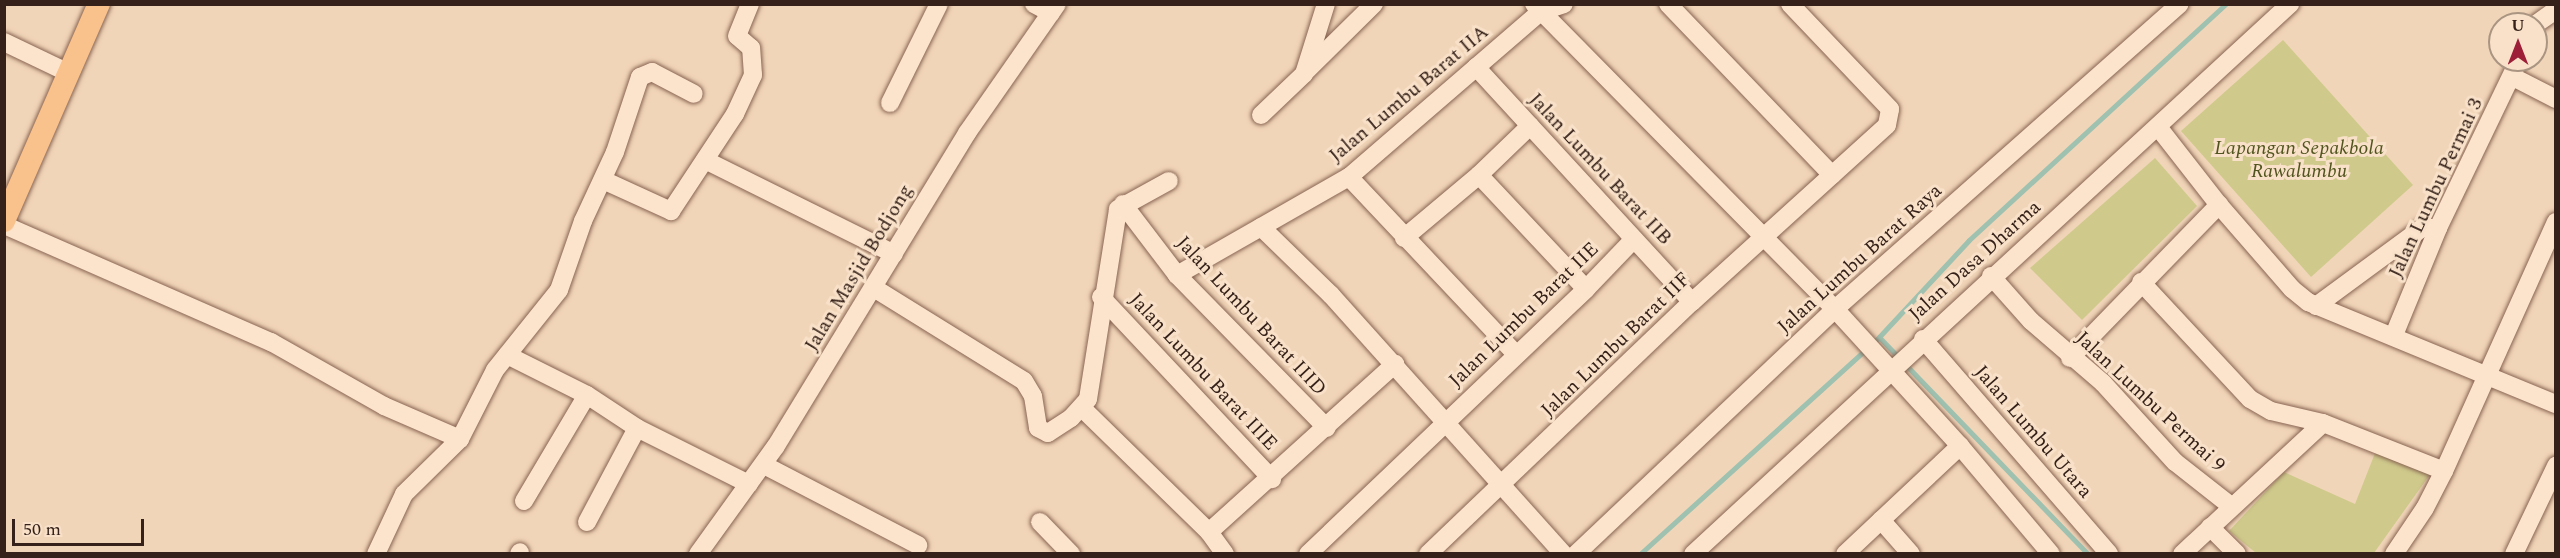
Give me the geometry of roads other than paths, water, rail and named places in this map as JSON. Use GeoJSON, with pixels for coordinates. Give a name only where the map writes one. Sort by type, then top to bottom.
{"type":"FeatureCollection","features":[{"type":"Feature","properties":{"kind":"main road"},"geometry":{"type":"LineString","coordinates":[[4,223],[67,72],[99,4]]}},
{"type":"Feature","properties":{"kind":"street"},"geometry":{"type":"LineString","coordinates":[[603,180],[671,211],[735,114],[753,75],[751,48],[737,36],[750,4]]}},
{"type":"Feature","properties":{"kind":"street"},"geometry":{"type":"LineString","coordinates":[[890,103],[939,4]]}},
{"type":"Feature","properties":{"kind":"street"},"geometry":{"type":"LineString","coordinates":[[1034,4],[1054,9]]}},
{"type":"Feature","properties":{"kind":"street"},"geometry":{"type":"LineString","coordinates":[[1304,74],[1326,4]]}},
{"type":"Feature","properties":{"kind":"street"},"geometry":{"type":"LineString","coordinates":[[1261,115],[1374,4]]}},
{"type":"Feature","properties":{"kind":"street"},"geometry":{"type":"LineString","coordinates":[[1537,8],[1564,4]]}},
{"type":"Feature","properties":{"kind":"street"},"geometry":{"type":"LineString","coordinates":[[1668,4],[1833,175]]}},
{"type":"Feature","properties":{"kind":"street","name":"Jalan Lumbu Barat IIF"},"geometry":{"type":"LineString","coordinates":[[1428,554],[1501,488],[1692,302],[1882,130],[1890,108],[1790,4]]}},
{"type":"Feature","properties":{"kind":"street","name":"Jalan Lumbu Barat Raya"},"geometry":{"type":"LineString","coordinates":[[1576,554],[2180,4]]}},
{"type":"Feature","properties":{"kind":"street","name":"Jalan Dasa Dharma"},"geometry":{"type":"LineString","coordinates":[[1693,554],[1900,357],[2158,127],[2290,4]]}},
{"type":"Feature","properties":{"kind":"street"},"geometry":{"type":"LineString","coordinates":[[1537,8],[1839,315],[1900,357],[1960,446],[2051,554]]}},
{"type":"Feature","properties":{"kind":"street","name":"Jalan Lumbu Barat IIA"},"geometry":{"type":"LineString","coordinates":[[1177,274],[1349,177],[1476,67],[1537,8]]}},
{"type":"Feature","properties":{"kind":"street","name":"Jalan Masjid Bodjong"},"geometry":{"type":"LineString","coordinates":[[698,554],[764,465],[967,133],[1054,9]]}},
{"type":"Feature","properties":{"kind":"street"},"geometry":{"type":"LineString","coordinates":[[4,42],[67,72]]}},
{"type":"Feature","properties":{"kind":"street","name":"Jalan Lumbu Barat IIB"},"geometry":{"type":"LineString","coordinates":[[1476,67],[1692,302]]}},
{"type":"Feature","properties":{"kind":"street"},"geometry":{"type":"LineString","coordinates":[[376,554],[395,509],[413,482],[460,439],[483,390],[507,355],[559,290],[642,75],[652,72],[694,94]]}},
{"type":"Feature","properties":{"kind":"street","name":"Jalan Lumbu Permai 3"},"geometry":{"type":"LineString","coordinates":[[2394,335],[2438,228],[2514,72]]}},
{"type":"Feature","properties":{"kind":"street"},"geometry":{"type":"LineString","coordinates":[[2521,72],[2556,99]]}},
{"type":"Feature","properties":{"kind":"street"},"geometry":{"type":"LineString","coordinates":[[1404,238],[1479,175],[1530,126]]}},
{"type":"Feature","properties":{"kind":"street"},"geometry":{"type":"LineString","coordinates":[[2158,127],[2219,206],[2292,289],[2316,306],[2394,335],[2488,377],[2556,404]]}},
{"type":"Feature","properties":{"kind":"street"},"geometry":{"type":"LineString","coordinates":[[705,160],[894,254]]}},
{"type":"Feature","properties":{"kind":"street"},"geometry":{"type":"LineString","coordinates":[[1479,175],[1586,289]]}},
{"type":"Feature","properties":{"kind":"street"},"geometry":{"type":"LineString","coordinates":[[1349,177],[1404,238],[1516,354]]}},
{"type":"Feature","properties":{"kind":"street"},"geometry":{"type":"LineString","coordinates":[[874,288],[1023,381],[1032,396],[1038,428],[1042,432],[1054,431],[1082,408],[1088,399],[1101,297],[1116,216],[1123,204],[1169,181]]}},
{"type":"Feature","properties":{"kind":"street","name":"Jalan Lumbu Barat IIID"},"geometry":{"type":"LineString","coordinates":[[1123,204],[1177,274],[1327,428]]}},
{"type":"Feature","properties":{"kind":"street"},"geometry":{"type":"LineString","coordinates":[[2070,358],[2141,282],[2219,206]]}},
{"type":"Feature","properties":{"kind":"street"},"geometry":{"type":"LineString","coordinates":[[2394,554],[2425,508],[2444,471],[2556,222]]}},
{"type":"Feature","properties":{"kind":"street"},"geometry":{"type":"LineString","coordinates":[[4,223],[271,342],[384,406],[460,439]]}},
{"type":"Feature","properties":{"kind":"street"},"geometry":{"type":"LineString","coordinates":[[1261,227],[1395,364],[1501,488],[1563,554]]}},
{"type":"Feature","properties":{"kind":"street"},"geometry":{"type":"LineString","coordinates":[[2316,306],[2422,228],[2438,228]]}},
{"type":"Feature","properties":{"kind":"street","name":"Jalan Lumbu Barat IIE"},"geometry":{"type":"LineString","coordinates":[[1308,554],[1586,289],[1634,239]]}},
{"type":"Feature","properties":{"kind":"street","name":"Jalan Lumbu Permai 9"},"geometry":{"type":"LineString","coordinates":[[1991,276],[2070,358],[2103,383],[2175,462],[2231,506]]}},
{"type":"Feature","properties":{"kind":"street"},"geometry":{"type":"LineString","coordinates":[[2141,282],[2250,399],[2271,411],[2323,423],[2444,471]]}},
{"type":"Feature","properties":{"kind":"street","name":"Jalan Lumbu Barat IIIE"},"geometry":{"type":"LineString","coordinates":[[1101,297],[1272,479]]}},
{"type":"Feature","properties":{"kind":"street"},"geometry":{"type":"LineString","coordinates":[[507,355],[587,395],[638,428],[749,484]]}},
{"type":"Feature","properties":{"kind":"street","name":"Jalan Lumbu Utara"},"geometry":{"type":"LineString","coordinates":[[1900,357],[2109,554]]}},
{"type":"Feature","properties":{"kind":"street"},"geometry":{"type":"LineString","coordinates":[[1209,532],[1272,479],[1395,364]]}},
{"type":"Feature","properties":{"kind":"street"},"geometry":{"type":"LineString","coordinates":[[524,501],[587,395]]}},
{"type":"Feature","properties":{"kind":"street"},"geometry":{"type":"LineString","coordinates":[[1082,408],[1209,532],[1225,554]]}},
{"type":"Feature","properties":{"kind":"street"},"geometry":{"type":"LineString","coordinates":[[2182,554],[2231,506],[2323,423]]}},
{"type":"Feature","properties":{"kind":"street"},"geometry":{"type":"LineString","coordinates":[[587,522],[638,428]]}},
{"type":"Feature","properties":{"kind":"street"},"geometry":{"type":"LineString","coordinates":[[1845,554],[1960,446]]}},
{"type":"Feature","properties":{"kind":"street"},"geometry":{"type":"LineString","coordinates":[[764,465],[918,545]]}},
{"type":"Feature","properties":{"kind":"street"},"geometry":{"type":"LineString","coordinates":[[2514,554],[2550,491],[2556,466]]}},
{"type":"Feature","properties":{"kind":"street"},"geometry":{"type":"LineString","coordinates":[[1881,520],[1911,554]]}},
{"type":"Feature","properties":{"kind":"street"},"geometry":{"type":"LineString","coordinates":[[1040,522],[1071,554]]}},
{"type":"Feature","properties":{"kind":"street"},"geometry":{"type":"LineString","coordinates":[[2210,527],[2237,554]]}},
{"type":"Feature","properties":{"kind":"waterway"},"geometry":{"type":"LineString","coordinates":[[1640,554],[1879,337],[1969,240],[2226,4]]}},
{"type":"Feature","properties":{"kind":"waterway"},"geometry":{"type":"LineString","coordinates":[[1879,337],[2088,554]]}},
{"type":"Feature","properties":{"kind":"park label","name":"Lapangan Sepakbola Rawalumbu"},"geometry":{"type":"Point","coordinates":[2299,160]}}]}
